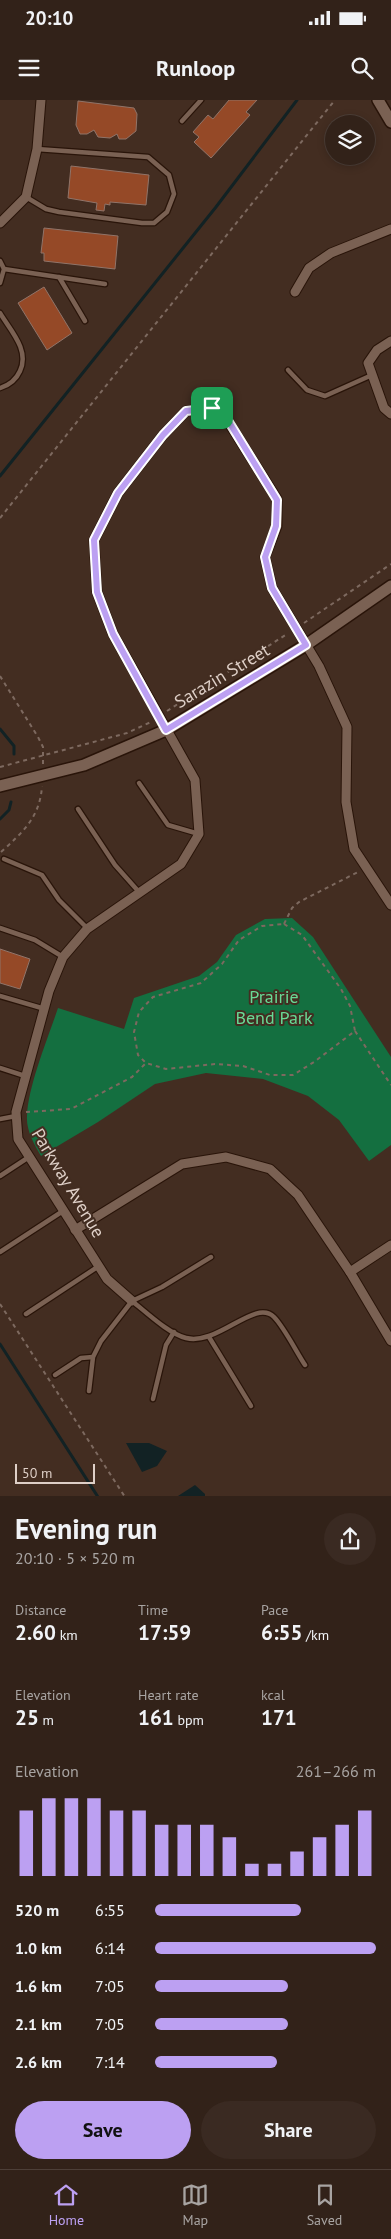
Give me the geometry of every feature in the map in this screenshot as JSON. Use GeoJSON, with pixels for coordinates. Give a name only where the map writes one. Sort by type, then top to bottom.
{"type":"FeatureCollection","features":[{"type":"Feature","properties":{"kind":"street"},"geometry":{"type":"LineString","coordinates":[[0,222],[26,197],[37,149],[40,100]]}},
{"type":"Feature","properties":{"kind":"street"},"geometry":{"type":"LineString","coordinates":[[378,100],[391,122]]}},
{"type":"Feature","properties":{"kind":"street"},"geometry":{"type":"LineString","coordinates":[[295,292],[310,268],[331,252],[391,229]]}},
{"type":"Feature","properties":{"kind":"street"},"geometry":{"type":"LineString","coordinates":[[391,341],[377,350],[368,363],[384,408],[391,414]]}},
{"type":"Feature","properties":{"kind":"street"},"geometry":{"type":"LineString","coordinates":[[199,834],[194,780],[113,634],[97,592],[94,540],[118,493],[163,435],[186,411],[212,408],[229,422],[277,500],[276,526],[265,557],[272,588],[319,666],[347,727],[346,802],[354,849],[391,905]]}},
{"type":"Feature","properties":{"kind":"street","name":"Sarazin Street"},"geometry":{"type":"LineString","coordinates":[[0,786],[84,765],[166,730],[306,645],[391,586]]}},
{"type":"Feature","properties":{"kind":"street","name":"Parkway Avenue"},"geometry":{"type":"LineString","coordinates":[[132,1302],[107,1279],[29,1157],[18,1139],[16,1114],[45,1009],[63,958],[87,929],[181,864],[199,834]]}},
{"type":"Feature","properties":{"kind":"street"},"geometry":{"type":"LineString","coordinates":[[75,1230],[182,1164],[226,1157],[270,1169],[298,1195],[350,1272],[391,1341]]}},
{"type":"Feature","properties":{"kind":"street"},"geometry":{"type":"LineString","coordinates":[[350,1272],[391,1245]]}},
{"type":"Feature","properties":{"kind":"lane"},"geometry":{"type":"LineString","coordinates":[[182,121],[201,100]]}},
{"type":"Feature","properties":{"kind":"lane"},"geometry":{"type":"LineString","coordinates":[[26,197],[46,209],[59,212],[154,223],[167,212],[174,194],[169,174],[148,157],[37,149]]}},
{"type":"Feature","properties":{"kind":"lane"},"geometry":{"type":"LineString","coordinates":[[0,262],[4,269],[0,283]]}},
{"type":"Feature","properties":{"kind":"lane"},"geometry":{"type":"LineString","coordinates":[[4,269],[105,284]]}},
{"type":"Feature","properties":{"kind":"lane"},"geometry":{"type":"LineString","coordinates":[[59,277],[85,321]]}},
{"type":"Feature","properties":{"kind":"lane"},"geometry":{"type":"LineString","coordinates":[[0,313],[20,346],[24,362],[16,380],[0,388]]}},
{"type":"Feature","properties":{"kind":"lane"},"geometry":{"type":"LineString","coordinates":[[288,370],[307,390],[325,396],[372,375]]}},
{"type":"Feature","properties":{"kind":"lane"},"geometry":{"type":"LineString","coordinates":[[139,784],[168,824],[179,830],[199,834]]}},
{"type":"Feature","properties":{"kind":"lane"},"geometry":{"type":"LineString","coordinates":[[78,809],[115,865],[140,894]]}},
{"type":"Feature","properties":{"kind":"lane"},"geometry":{"type":"LineString","coordinates":[[4,860],[42,875],[59,900],[87,929]]}},
{"type":"Feature","properties":{"kind":"lane"},"geometry":{"type":"LineString","coordinates":[[0,928],[35,940],[63,958]]}},
{"type":"Feature","properties":{"kind":"lane"},"geometry":{"type":"LineString","coordinates":[[0,996],[45,1009]]}},
{"type":"Feature","properties":{"kind":"lane"},"geometry":{"type":"LineString","coordinates":[[0,1068],[26,1077]]}},
{"type":"Feature","properties":{"kind":"lane"},"geometry":{"type":"LineString","coordinates":[[0,1119],[16,1114]]}},
{"type":"Feature","properties":{"kind":"lane"},"geometry":{"type":"LineString","coordinates":[[0,1176],[29,1157]]}},
{"type":"Feature","properties":{"kind":"lane"},"geometry":{"type":"LineString","coordinates":[[0,1252],[63,1211]]}},
{"type":"Feature","properties":{"kind":"lane"},"geometry":{"type":"LineString","coordinates":[[89,1391],[93,1357],[102,1341],[132,1302],[162,1287],[211,1257]]}},
{"type":"Feature","properties":{"kind":"lane"},"geometry":{"type":"LineString","coordinates":[[26,1314],[99,1266]]}},
{"type":"Feature","properties":{"kind":"lane"},"geometry":{"type":"LineString","coordinates":[[132,1302],[179,1336],[194,1340],[208,1337],[252,1314],[262,1312],[273,1316],[305,1366]]}},
{"type":"Feature","properties":{"kind":"lane"},"geometry":{"type":"LineString","coordinates":[[153,1399],[166,1345],[174,1332]]}},
{"type":"Feature","properties":{"kind":"lane"},"geometry":{"type":"LineString","coordinates":[[208,1337],[251,1406]]}},
{"type":"Feature","properties":{"kind":"lane"},"geometry":{"type":"LineString","coordinates":[[55,1375],[81,1358],[93,1357]]}},
{"type":"Feature","properties":{"kind":"path"},"geometry":{"type":"LineString","coordinates":[[0,518],[335,100]]}},
{"type":"Feature","properties":{"kind":"path"},"geometry":{"type":"LineString","coordinates":[[0,767],[127,733],[159,717],[391,564]]}},
{"type":"Feature","properties":{"kind":"path"},"geometry":{"type":"LineString","coordinates":[[0,676],[38,737],[44,755],[41,800],[28,826],[0,853]]}},
{"type":"Feature","properties":{"kind":"path"},"geometry":{"type":"LineString","coordinates":[[284,924],[292,908],[299,902],[367,868]]}},
{"type":"Feature","properties":{"kind":"path"},"geometry":{"type":"LineString","coordinates":[[355,1031],[314,1062],[293,1074],[270,1075],[243,1066],[215,1064],[166,1069],[146,1063],[138,1055],[134,1032],[139,1012],[153,997],[201,983],[222,964],[239,940],[262,926],[284,924],[302,935],[341,989],[350,1006],[355,1031],[391,1085]]}},
{"type":"Feature","properties":{"kind":"path"},"geometry":{"type":"LineString","coordinates":[[16,1114],[71,1109],[132,1077],[146,1063]]}},
{"type":"Feature","properties":{"kind":"path"},"geometry":{"type":"LineString","coordinates":[[0,1304],[125,1496]]}},
{"type":"Feature","properties":{"kind":"green space","name":"Prairie Bend Park"},"geometry":{"type":"Polygon","coordinates":[[[292,918],[313,937],[391,1057],[391,1145],[369,1161],[339,1120],[308,1096],[263,1079],[206,1073],[155,1084],[98,1122],[41,1156],[29,1132],[28,1104],[39,1062],[58,1008],[124,1029],[134,998],[199,976],[217,962],[236,935],[265,919],[292,918]]]}},
{"type":"Feature","properties":{"kind":"shaded area"},"geometry":{"type":"Polygon","coordinates":[[[126,1443],[149,1443],[167,1451],[157,1466],[142,1472],[126,1443]]]}},
{"type":"Feature","properties":{"kind":"shaded area"},"geometry":{"type":"Polygon","coordinates":[[[195,1485],[205,1496],[178,1496],[195,1485]]]}},
{"type":"Feature","properties":{"kind":"building"},"geometry":{"type":"Polygon","coordinates":[[[229,100],[257,100],[246,112],[250,115],[211,158],[194,142],[199,137],[193,132],[208,115],[213,119],[229,100]]]}},
{"type":"Feature","properties":{"kind":"building"},"geometry":{"type":"Polygon","coordinates":[[[78,101],[134,108],[137,114],[136,131],[126,139],[119,139],[117,134],[110,138],[98,137],[94,130],[87,134],[80,134],[76,125],[78,101]]]}},
{"type":"Feature","properties":{"kind":"building"},"geometry":{"type":"Polygon","coordinates":[[[71,166],[149,175],[146,205],[110,202],[110,205],[105,204],[104,211],[96,210],[97,203],[68,198],[71,166]]]}},
{"type":"Feature","properties":{"kind":"building"},"geometry":{"type":"Polygon","coordinates":[[[44,228],[118,236],[115,269],[44,261],[44,253],[41,253],[44,228]]]}},
{"type":"Feature","properties":{"kind":"building"},"geometry":{"type":"Polygon","coordinates":[[[44,287],[72,333],[47,350],[18,303],[44,287]]]}},
{"type":"Feature","properties":{"kind":"building"},"geometry":{"type":"Polygon","coordinates":[[[0,949],[30,959],[20,989],[0,983],[0,949]]]}},
{"type":"Feature","properties":{"kind":"waterway"},"geometry":{"type":"LineString","coordinates":[[0,476],[216,207],[297,100]]}},
{"type":"Feature","properties":{"kind":"waterway"},"geometry":{"type":"LineString","coordinates":[[0,729],[14,746],[14,754]]}},
{"type":"Feature","properties":{"kind":"waterway"},"geometry":{"type":"LineString","coordinates":[[0,819],[9,810],[11,802]]}},
{"type":"Feature","properties":{"kind":"waterway"},"geometry":{"type":"LineString","coordinates":[[0,1344],[97,1496]]}},
{"type":"Feature","properties":{"kind":"route"},"geometry":{"type":"LineString","coordinates":[[212,408],[229,422],[277,500],[276,526],[265,557],[272,588],[306,645],[166,730],[113,634],[97,592],[94,540],[118,493],[163,435],[186,411],[212,408]]}}]}
